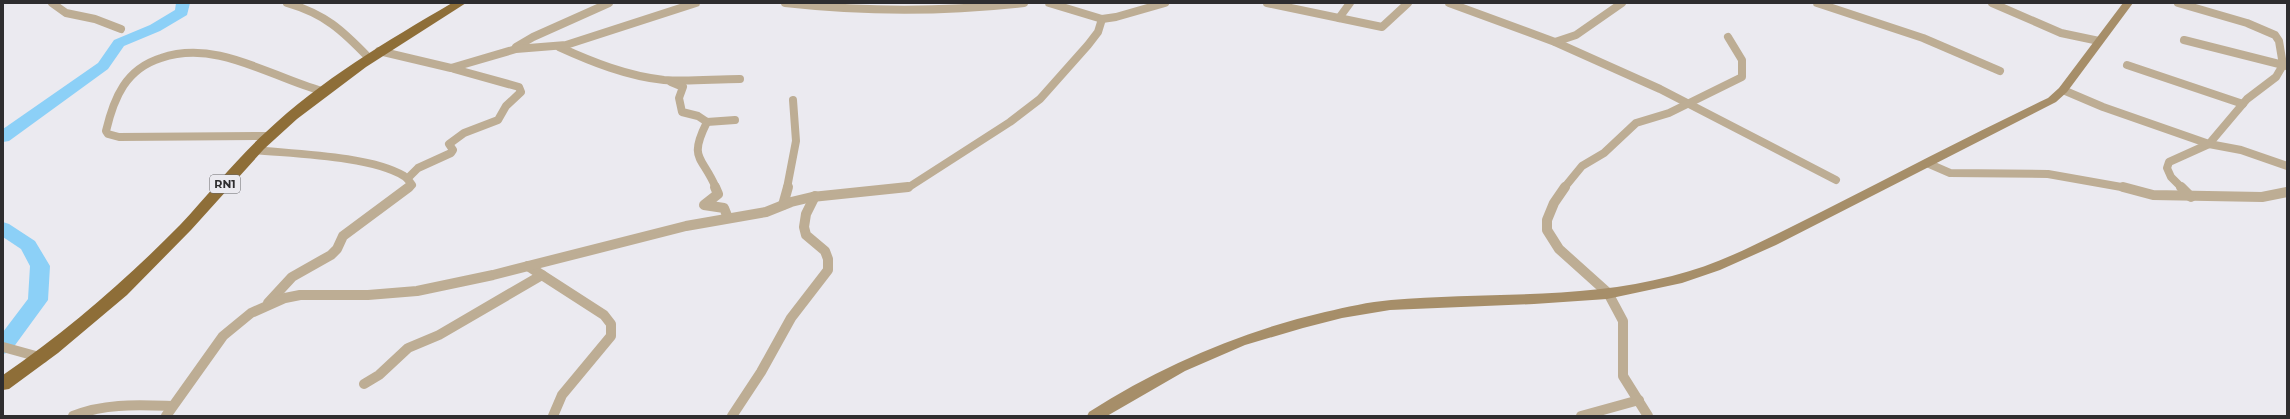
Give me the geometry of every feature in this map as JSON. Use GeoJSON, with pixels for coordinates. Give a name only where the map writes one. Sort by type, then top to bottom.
{"type":"FeatureCollection","features":[{"type":"Feature","properties":{"kind":"highway","name":"RN1"},"geometry":{"type":"LineString","coordinates":[[3,384],[42,358],[88,322],[185,228],[269,136],[322,91],[374,55],[460,3]]}},
{"type":"Feature","properties":{"kind":"main road"},"geometry":{"type":"LineString","coordinates":[[1095,416],[1141,386],[1181,364],[1260,334],[1298,324],[1389,305],[1543,299],[1608,293],[1676,280],[1747,254],[2052,100],[2062,90],[2128,3]]}},
{"type":"Feature","properties":{"kind":"street"},"geometry":{"type":"LineString","coordinates":[[52,3],[66,13],[95,20],[121,29]]}},
{"type":"Feature","properties":{"kind":"street"},"geometry":{"type":"LineString","coordinates":[[287,3],[311,9],[328,18],[374,55],[452,68],[519,87],[521,92],[506,106],[498,120],[464,134],[449,144],[453,150],[451,153],[418,168],[409,177]]}},
{"type":"Feature","properties":{"kind":"street"},"geometry":{"type":"LineString","coordinates":[[509,51],[533,37],[609,3]]}},
{"type":"Feature","properties":{"kind":"street"},"geometry":{"type":"LineString","coordinates":[[452,68],[476,63],[509,51],[536,46],[559,47],[696,3]]}},
{"type":"Feature","properties":{"kind":"street"},"geometry":{"type":"LineString","coordinates":[[785,3],[866,12],[965,10],[1024,3]]}},
{"type":"Feature","properties":{"kind":"street"},"geometry":{"type":"LineString","coordinates":[[1049,3],[1102,19],[1121,16],[1141,8],[1165,3]]}},
{"type":"Feature","properties":{"kind":"street"},"geometry":{"type":"LineString","coordinates":[[1267,3],[1384,27],[1408,3]]}},
{"type":"Feature","properties":{"kind":"street"},"geometry":{"type":"LineString","coordinates":[[1339,18],[1350,3]]}},
{"type":"Feature","properties":{"kind":"street"},"geometry":{"type":"LineString","coordinates":[[1450,3],[1554,42],[1688,104],[1836,180]]}},
{"type":"Feature","properties":{"kind":"street"},"geometry":{"type":"LineString","coordinates":[[1554,42],[1576,35],[1622,3]]}},
{"type":"Feature","properties":{"kind":"street"},"geometry":{"type":"LineString","coordinates":[[1817,3],[1923,38],[2000,71]]}},
{"type":"Feature","properties":{"kind":"street"},"geometry":{"type":"LineString","coordinates":[[1992,3],[2061,33],[2099,41]]}},
{"type":"Feature","properties":{"kind":"street"},"geometry":{"type":"LineString","coordinates":[[2178,3],[2247,23],[2275,36],[2279,41],[2285,65]]}},
{"type":"Feature","properties":{"kind":"street"},"geometry":{"type":"LineString","coordinates":[[166,416],[223,336],[251,313],[285,298],[300,295],[368,295],[417,291],[528,266],[686,226],[766,212],[783,205],[815,196],[848,192],[898,189],[920,182],[1016,118],[1040,99],[1088,45],[1098,32],[1102,19]]}},
{"type":"Feature","properties":{"kind":"street"},"geometry":{"type":"LineString","coordinates":[[1648,416],[1623,376],[1623,321],[1608,293],[1560,249],[1547,230],[1547,220],[1554,202],[1570,179],[1582,166],[1604,153],[1636,123],[1669,114],[1708,93],[1726,87],[1742,76],[1742,60],[1728,37]]}},
{"type":"Feature","properties":{"kind":"street"},"geometry":{"type":"LineString","coordinates":[[2184,40],[2285,65]]}},
{"type":"Feature","properties":{"kind":"street"},"geometry":{"type":"LineString","coordinates":[[559,47],[587,60],[628,73],[664,80],[683,87],[679,98],[681,111],[698,116],[707,122],[735,120]]}},
{"type":"Feature","properties":{"kind":"street"},"geometry":{"type":"LineString","coordinates":[[269,136],[119,137],[106,132],[120,86],[127,77],[148,63],[176,52],[189,50],[236,59],[290,82],[322,91]]}},
{"type":"Feature","properties":{"kind":"street"},"geometry":{"type":"LineString","coordinates":[[2127,65],[2243,104]]}},
{"type":"Feature","properties":{"kind":"street"},"geometry":{"type":"LineString","coordinates":[[2191,197],[2171,177],[2167,168],[2169,162],[2209,144],[2243,104],[2276,77],[2285,65]]}},
{"type":"Feature","properties":{"kind":"street"},"geometry":{"type":"LineString","coordinates":[[664,80],[740,79]]}},
{"type":"Feature","properties":{"kind":"street"},"geometry":{"type":"LineString","coordinates":[[2062,90],[2103,108],[2209,144],[2241,150],[2287,166]]}},
{"type":"Feature","properties":{"kind":"street"},"geometry":{"type":"LineString","coordinates":[[783,205],[796,150],[797,128],[793,100]]}},
{"type":"Feature","properties":{"kind":"street"},"geometry":{"type":"LineString","coordinates":[[707,122],[699,138],[697,154],[712,179],[718,194],[704,205],[707,207],[724,208],[728,218]]}},
{"type":"Feature","properties":{"kind":"street"},"geometry":{"type":"LineString","coordinates":[[255,150],[344,159],[382,166],[409,177],[412,184],[409,189],[343,236],[337,249],[330,255],[287,281],[267,305]]}},
{"type":"Feature","properties":{"kind":"street"},"geometry":{"type":"LineString","coordinates":[[1927,163],[1950,173],[2003,175],[2048,174],[2114,185],[2153,195],[2191,197],[2262,197],[2287,192]]}},
{"type":"Feature","properties":{"kind":"street"},"geometry":{"type":"LineString","coordinates":[[732,416],[761,372],[791,318],[828,270],[830,264],[828,256],[808,237],[802,224],[804,216],[815,196]]}},
{"type":"Feature","properties":{"kind":"street"},"geometry":{"type":"LineString","coordinates":[[528,266],[604,315],[610,321],[613,328],[611,336],[562,395],[553,416]]}},
{"type":"Feature","properties":{"kind":"street"},"geometry":{"type":"LineString","coordinates":[[364,384],[379,375],[408,348],[439,335],[460,321],[542,275]]}},
{"type":"Feature","properties":{"kind":"street"},"geometry":{"type":"LineString","coordinates":[[8,349],[42,358]]}},
{"type":"Feature","properties":{"kind":"street"},"geometry":{"type":"LineString","coordinates":[[1581,416],[1639,400]]}},
{"type":"Feature","properties":{"kind":"street"},"geometry":{"type":"LineString","coordinates":[[73,416],[91,410],[119,406],[172,406]]}},
{"type":"Feature","properties":{"kind":"waterway"},"geometry":{"type":"LineString","coordinates":[[3,137],[59,99],[103,66],[119,43],[155,28],[182,12],[183,3]]}},
{"type":"Feature","properties":{"kind":"waterway"},"geometry":{"type":"LineString","coordinates":[[3,228],[28,245],[40,266],[38,300],[3,347]]}}]}
